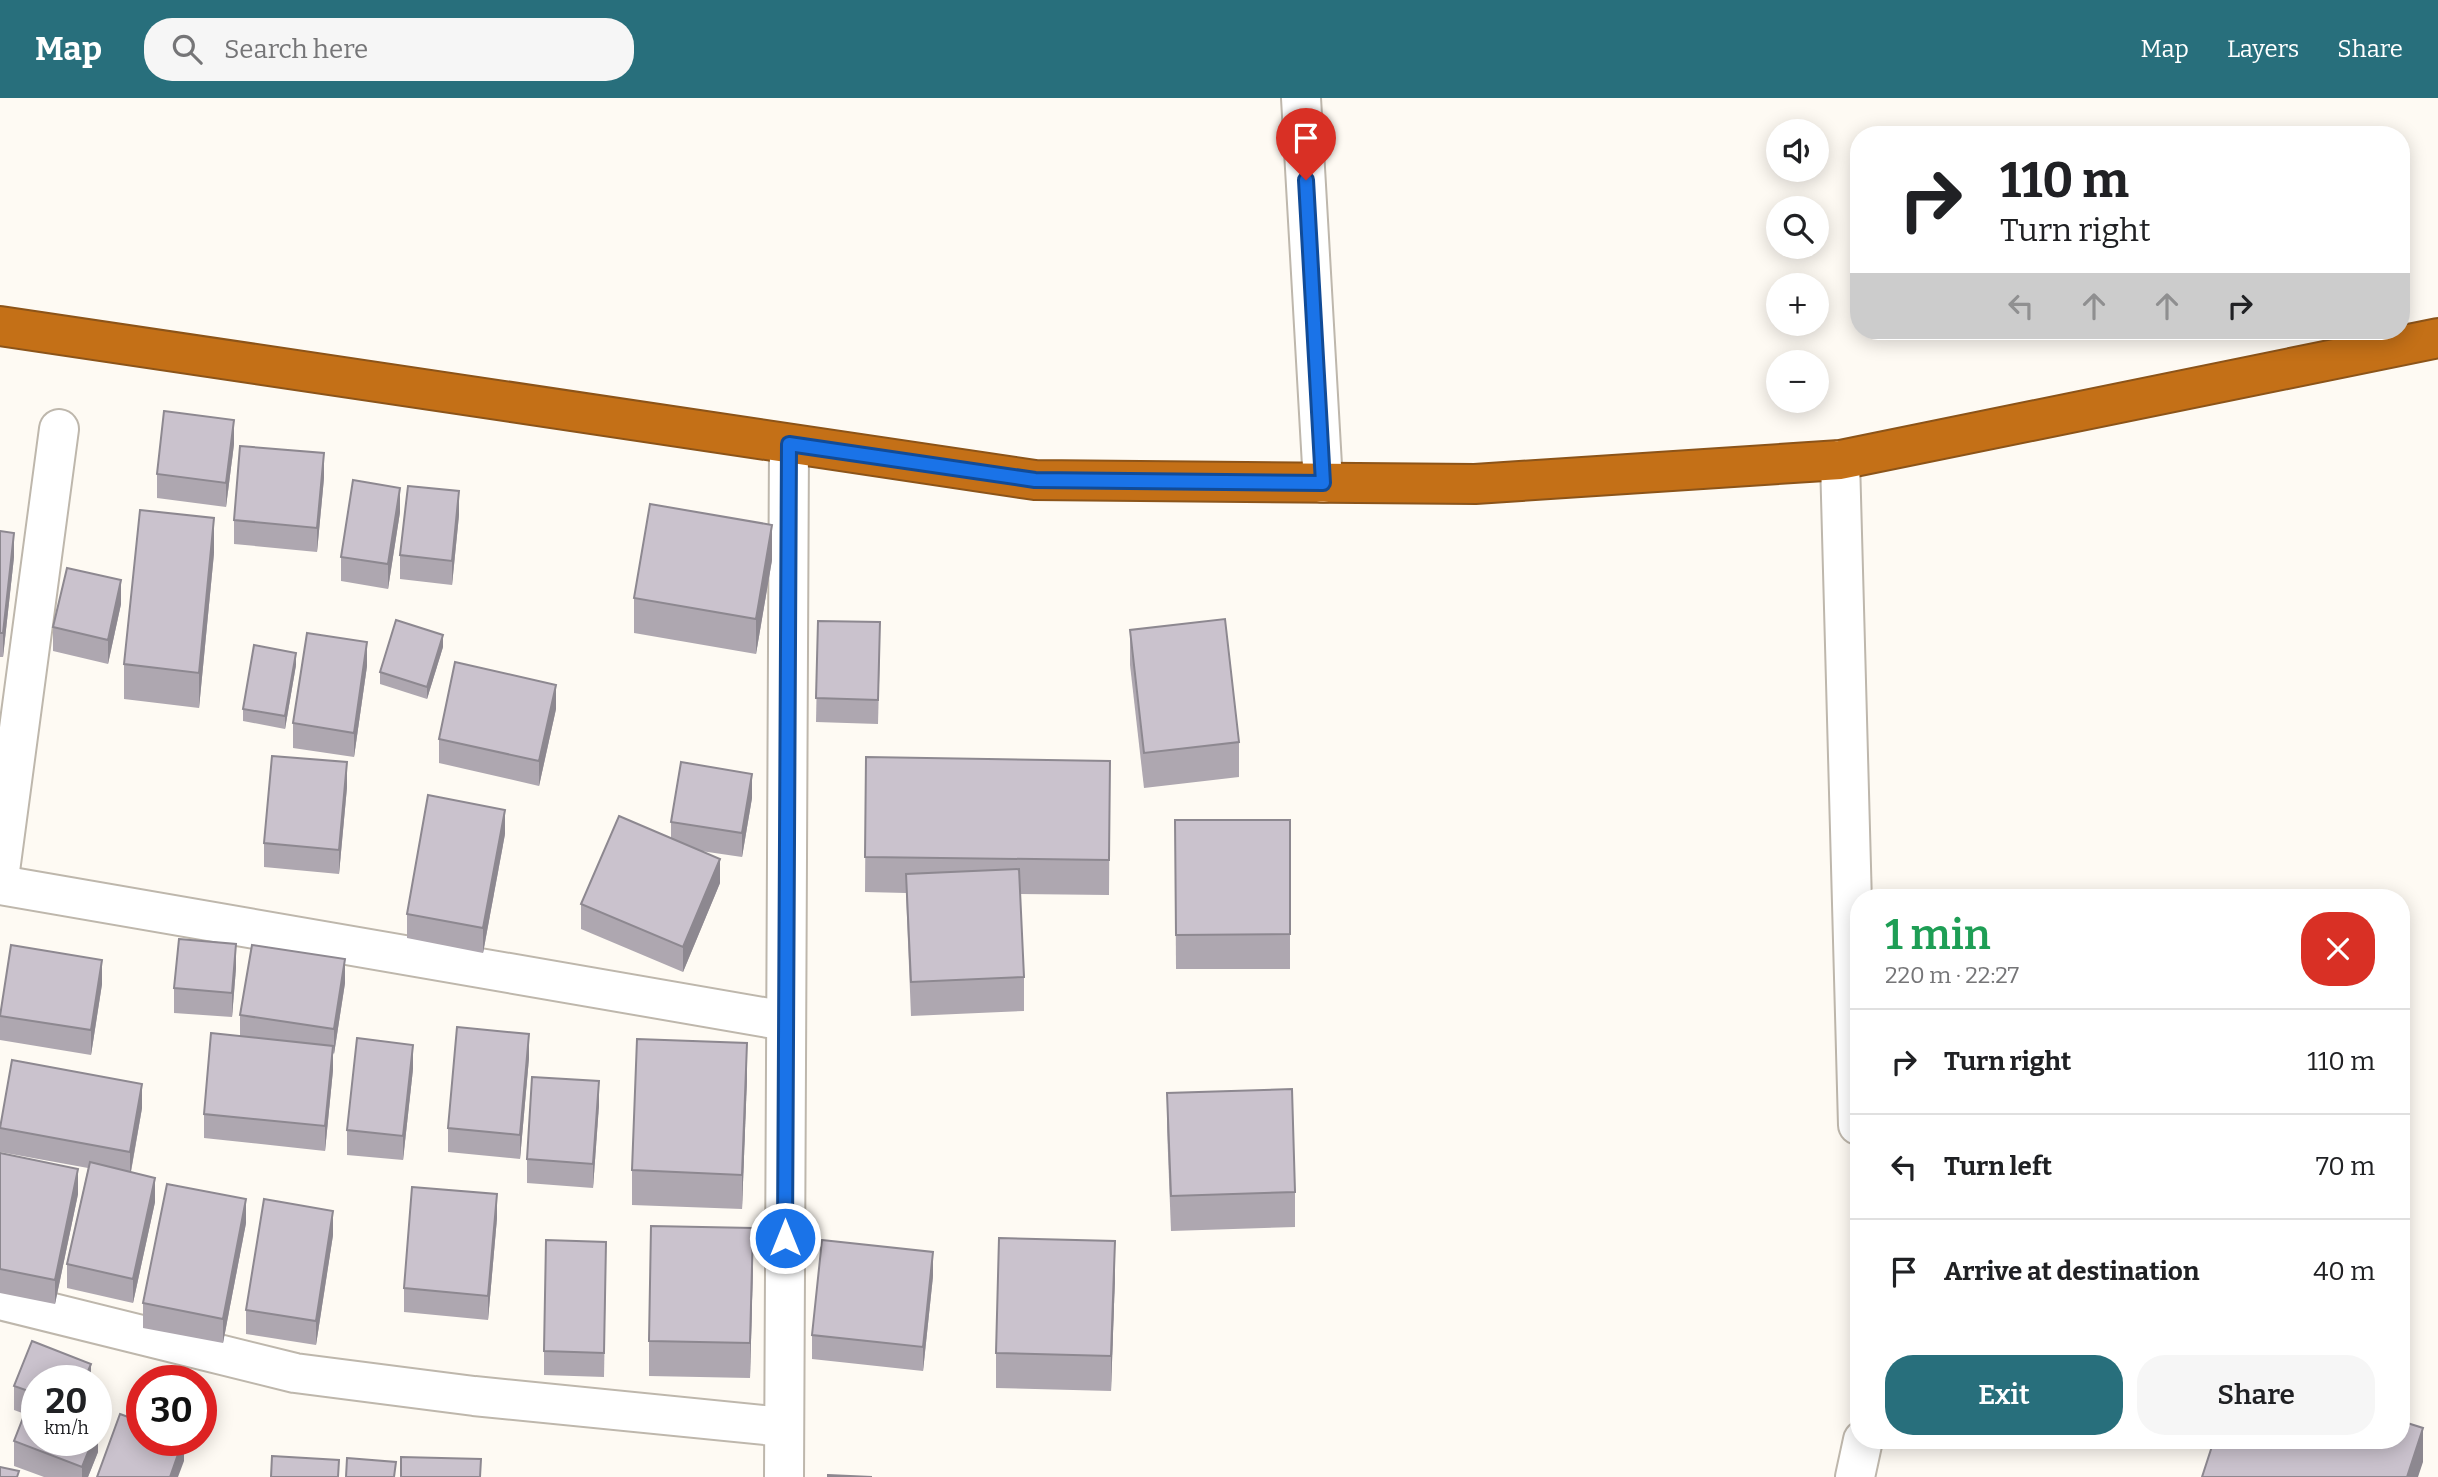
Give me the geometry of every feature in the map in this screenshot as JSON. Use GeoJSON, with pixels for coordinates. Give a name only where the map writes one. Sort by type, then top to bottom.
{"type":"FeatureCollection","features":[{"type":"Feature","properties":{"kind":"highway"},"geometry":{"type":"LineString","coordinates":[[0,326],[1035,480],[1475,484],[1840,460],[2438,338]]}},
{"type":"Feature","properties":{"kind":"street"},"geometry":{"type":"LineString","coordinates":[[1301,98],[1323,483]]}},
{"type":"Feature","properties":{"kind":"street"},"geometry":{"type":"LineString","coordinates":[[0,871],[59,429]]}},
{"type":"Feature","properties":{"kind":"street"},"geometry":{"type":"LineString","coordinates":[[784,1477],[789,444]]}},
{"type":"Feature","properties":{"kind":"street"},"geometry":{"type":"LineString","coordinates":[[1840,460],[1852,889]]}},
{"type":"Feature","properties":{"kind":"street"},"geometry":{"type":"LineString","coordinates":[[0,885],[786,1021]]}},
{"type":"Feature","properties":{"kind":"street"},"geometry":{"type":"LineString","coordinates":[[0,1300],[295,1373],[474,1396],[784,1427]]}},
{"type":"Feature","properties":{"kind":"street"},"geometry":{"type":"LineString","coordinates":[[1855,1477],[1861,1449]]}},
{"type":"Feature","properties":{"kind":"building"},"geometry":{"type":"Polygon","coordinates":[[[164,411],[234,420],[226,483],[157,474],[164,411]]]}},
{"type":"Feature","properties":{"kind":"building"},"geometry":{"type":"Polygon","coordinates":[[[240,446],[324,453],[317,528],[234,520],[240,446]]]}},
{"type":"Feature","properties":{"kind":"building"},"geometry":{"type":"Polygon","coordinates":[[[353,480],[400,488],[388,564],[341,557],[353,480]]]}},
{"type":"Feature","properties":{"kind":"building"},"geometry":{"type":"Polygon","coordinates":[[[408,486],[459,491],[452,561],[400,555],[408,486]]]}},
{"type":"Feature","properties":{"kind":"building"},"geometry":{"type":"Polygon","coordinates":[[[650,504],[772,525],[756,619],[634,598],[650,504]]]}},
{"type":"Feature","properties":{"kind":"building"},"geometry":{"type":"Polygon","coordinates":[[[140,510],[214,518],[199,673],[124,664],[140,510]]]}},
{"type":"Feature","properties":{"kind":"building"},"geometry":{"type":"Polygon","coordinates":[[[0,531],[14,533],[3,633],[0,633],[0,531]]]}},
{"type":"Feature","properties":{"kind":"building"},"geometry":{"type":"Polygon","coordinates":[[[67,568],[121,580],[108,640],[53,627],[67,568]]]}},
{"type":"Feature","properties":{"kind":"building"},"geometry":{"type":"Polygon","coordinates":[[[1225,619],[1239,742],[1144,753],[1130,630],[1225,619]]]}},
{"type":"Feature","properties":{"kind":"building"},"geometry":{"type":"Polygon","coordinates":[[[396,620],[443,635],[427,687],[380,672],[396,620]]]}},
{"type":"Feature","properties":{"kind":"building"},"geometry":{"type":"Polygon","coordinates":[[[818,621],[880,622],[878,700],[816,698],[818,621]]]}},
{"type":"Feature","properties":{"kind":"building"},"geometry":{"type":"Polygon","coordinates":[[[307,633],[367,642],[354,733],[293,723],[307,633]]]}},
{"type":"Feature","properties":{"kind":"building"},"geometry":{"type":"Polygon","coordinates":[[[254,645],[296,653],[285,716],[243,709],[254,645]]]}},
{"type":"Feature","properties":{"kind":"building"},"geometry":{"type":"Polygon","coordinates":[[[455,662],[556,685],[539,761],[439,739],[455,662]]]}},
{"type":"Feature","properties":{"kind":"building"},"geometry":{"type":"Polygon","coordinates":[[[272,756],[347,762],[339,850],[264,843],[272,756]]]}},
{"type":"Feature","properties":{"kind":"building"},"geometry":{"type":"Polygon","coordinates":[[[866,757],[1110,761],[1109,860],[865,857],[866,757]]]}},
{"type":"Feature","properties":{"kind":"building"},"geometry":{"type":"Polygon","coordinates":[[[681,762],[752,774],[742,833],[671,822],[681,762]]]}},
{"type":"Feature","properties":{"kind":"building"},"geometry":{"type":"Polygon","coordinates":[[[428,795],[505,810],[483,928],[407,914],[428,795]]]}},
{"type":"Feature","properties":{"kind":"building"},"geometry":{"type":"Polygon","coordinates":[[[619,816],[720,859],[683,947],[581,904],[619,816]]]}},
{"type":"Feature","properties":{"kind":"building"},"geometry":{"type":"Polygon","coordinates":[[[1175,820],[1290,820],[1290,934],[1176,935],[1175,820]]]}},
{"type":"Feature","properties":{"kind":"building"},"geometry":{"type":"Polygon","coordinates":[[[1019,869],[1024,977],[911,982],[906,874],[1019,869]]]}},
{"type":"Feature","properties":{"kind":"building"},"geometry":{"type":"Polygon","coordinates":[[[179,939],[236,944],[232,993],[174,988],[179,939]]]}},
{"type":"Feature","properties":{"kind":"building"},"geometry":{"type":"Polygon","coordinates":[[[11,945],[102,960],[91,1030],[0,1016],[11,945]]]}},
{"type":"Feature","properties":{"kind":"building"},"geometry":{"type":"Polygon","coordinates":[[[252,945],[345,959],[334,1029],[240,1015],[252,945]]]}},
{"type":"Feature","properties":{"kind":"building"},"geometry":{"type":"Polygon","coordinates":[[[457,1027],[529,1034],[520,1135],[448,1128],[457,1027]]]}},
{"type":"Feature","properties":{"kind":"building"},"geometry":{"type":"Polygon","coordinates":[[[211,1033],[333,1046],[325,1126],[204,1114],[211,1033]]]}},
{"type":"Feature","properties":{"kind":"building"},"geometry":{"type":"Polygon","coordinates":[[[357,1038],[413,1045],[403,1136],[347,1130],[357,1038]]]}},
{"type":"Feature","properties":{"kind":"building"},"geometry":{"type":"Polygon","coordinates":[[[637,1039],[747,1043],[742,1175],[632,1170],[637,1039]]]}},
{"type":"Feature","properties":{"kind":"building"},"geometry":{"type":"Polygon","coordinates":[[[12,1060],[142,1084],[130,1152],[0,1128],[12,1060]]]}},
{"type":"Feature","properties":{"kind":"building"},"geometry":{"type":"Polygon","coordinates":[[[532,1077],[599,1081],[593,1164],[527,1159],[532,1077]]]}},
{"type":"Feature","properties":{"kind":"building"},"geometry":{"type":"Polygon","coordinates":[[[1292,1089],[1295,1192],[1171,1196],[1167,1093],[1292,1089]]]}},
{"type":"Feature","properties":{"kind":"building"},"geometry":{"type":"Polygon","coordinates":[[[0,1153],[78,1169],[55,1280],[0,1269],[0,1153]]]}},
{"type":"Feature","properties":{"kind":"building"},"geometry":{"type":"Polygon","coordinates":[[[90,1162],[155,1178],[133,1279],[67,1264],[90,1162]]]}},
{"type":"Feature","properties":{"kind":"building"},"geometry":{"type":"Polygon","coordinates":[[[167,1184],[246,1199],[223,1319],[143,1303],[167,1184]]]}},
{"type":"Feature","properties":{"kind":"building"},"geometry":{"type":"Polygon","coordinates":[[[412,1187],[497,1194],[488,1296],[404,1288],[412,1187]]]}},
{"type":"Feature","properties":{"kind":"building"},"geometry":{"type":"Polygon","coordinates":[[[264,1199],[333,1211],[316,1321],[246,1310],[264,1199]]]}},
{"type":"Feature","properties":{"kind":"building"},"geometry":{"type":"Polygon","coordinates":[[[651,1226],[753,1228],[750,1343],[649,1341],[651,1226]]]}},
{"type":"Feature","properties":{"kind":"building"},"geometry":{"type":"Polygon","coordinates":[[[999,1238],[1115,1241],[1111,1356],[996,1353],[999,1238]]]}},
{"type":"Feature","properties":{"kind":"building"},"geometry":{"type":"Polygon","coordinates":[[[546,1240],[606,1242],[604,1353],[544,1351],[546,1240]]]}},
{"type":"Feature","properties":{"kind":"building"},"geometry":{"type":"Polygon","coordinates":[[[822,1240],[933,1252],[923,1347],[812,1335],[822,1240]]]}},
{"type":"Feature","properties":{"kind":"building"},"geometry":{"type":"Polygon","coordinates":[[[32,1341],[91,1364],[91,1365],[22,1365],[32,1341]]]}},
{"type":"Feature","properties":{"kind":"building"},"geometry":{"type":"Polygon","coordinates":[[[21,1368],[21,1388],[14,1386],[21,1368]]]}},
{"type":"Feature","properties":{"kind":"building"},"geometry":{"type":"Polygon","coordinates":[[[120,1414],[126,1416],[126,1456],[177,1456],[170,1477],[97,1477],[105,1456],[112,1456],[112,1436],[120,1414]]]}},
{"type":"Feature","properties":{"kind":"building"},"geometry":{"type":"Polygon","coordinates":[[[21,1423],[21,1444],[14,1441],[21,1423]]]}},
{"type":"Feature","properties":{"kind":"building"},"geometry":{"type":"Polygon","coordinates":[[[2410,1424],[2423,1428],[2407,1477],[2202,1477],[2211,1449],[2410,1449],[2410,1424]]]}},
{"type":"Feature","properties":{"kind":"building"},"geometry":{"type":"Polygon","coordinates":[[[53,1456],[86,1456],[82,1467],[53,1456]]]}},
{"type":"Feature","properties":{"kind":"building"},"geometry":{"type":"Polygon","coordinates":[[[272,1456],[339,1460],[338,1477],[271,1477],[272,1456]]]}},
{"type":"Feature","properties":{"kind":"building"},"geometry":{"type":"Polygon","coordinates":[[[401,1457],[481,1459],[480,1477],[401,1477],[401,1457]]]}},
{"type":"Feature","properties":{"kind":"building"},"geometry":{"type":"Polygon","coordinates":[[[347,1458],[396,1462],[394,1477],[346,1477],[347,1458]]]}},
{"type":"Feature","properties":{"kind":"building"},"geometry":{"type":"Polygon","coordinates":[[[0,1467],[19,1471],[17,1477],[0,1477],[0,1467]]]}},
{"type":"Feature","properties":{"kind":"building"},"geometry":{"type":"Polygon","coordinates":[[[828,1475],[872,1477],[828,1477],[828,1475]]]}},
{"type":"Feature","properties":{"kind":"route"},"geometry":{"type":"LineString","coordinates":[[785,1238],[789,444],[1035,480],[1323,483],[1306,180]]}}]}
